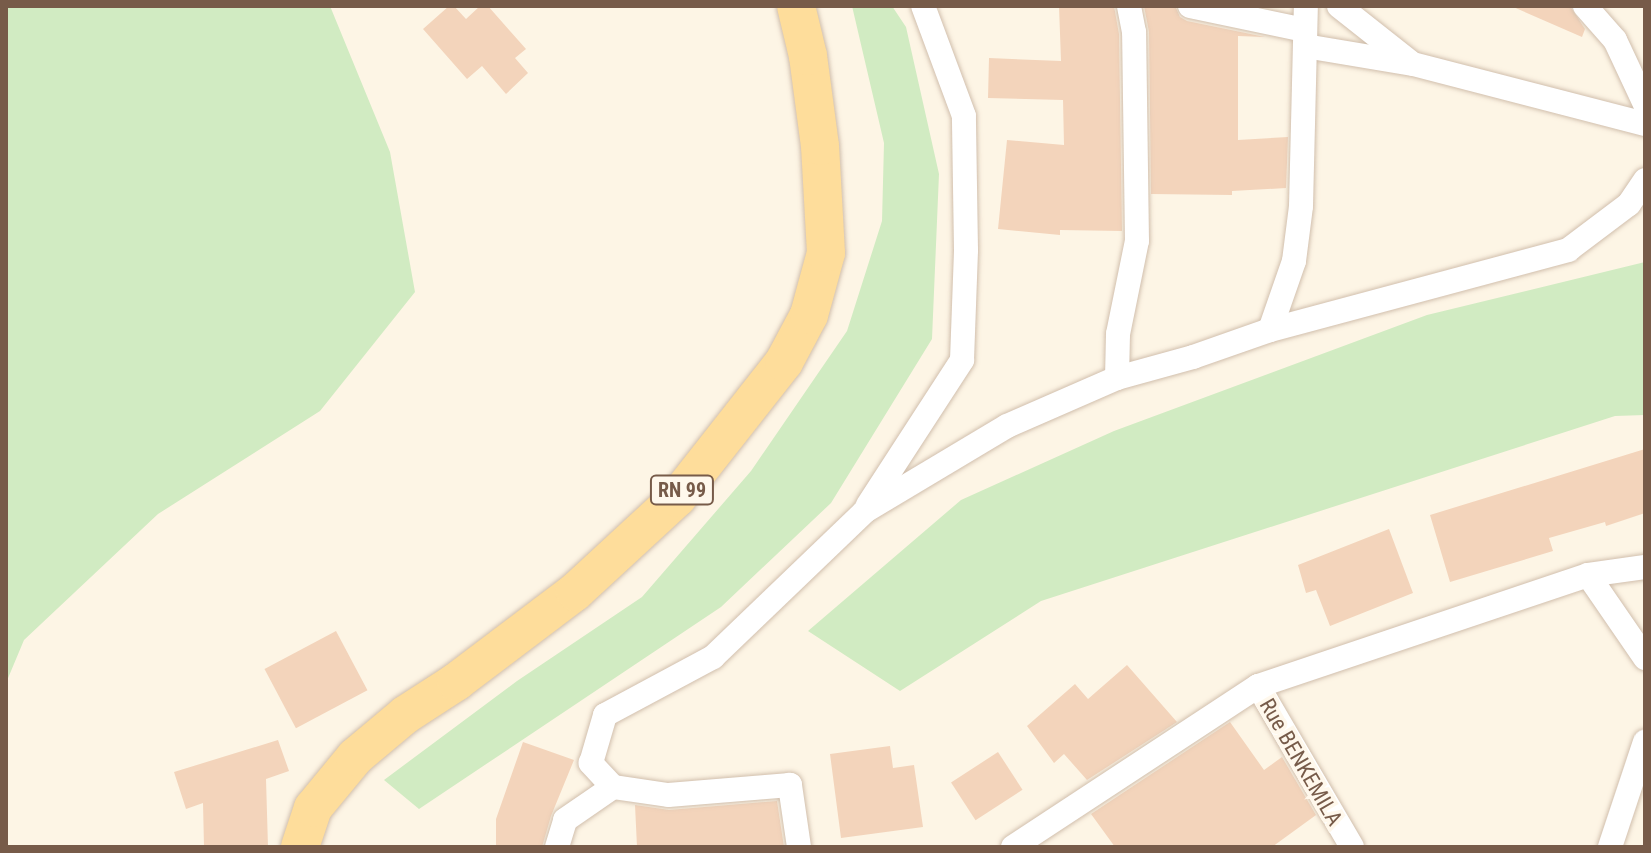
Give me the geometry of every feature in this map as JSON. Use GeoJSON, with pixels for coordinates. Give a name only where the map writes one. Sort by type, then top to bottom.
{"type":"FeatureCollection","features":[{"type":"Feature","properties":{"kind":"main road","name":"RN 99"},"geometry":{"type":"LineString","coordinates":[[300,847],[313,808],[355,757],[405,715],[456,682],[575,592],[677,498],[784,362],[809,315],[826,253],[820,146],[808,56],[796,6]]}},
{"type":"Feature","properties":{"kind":"street"},"geometry":{"type":"LineString","coordinates":[[865,511],[962,360],[966,250],[964,116],[923,6]]}},
{"type":"Feature","properties":{"kind":"street"},"geometry":{"type":"LineString","coordinates":[[1117,378],[1118,334],[1137,241],[1134,32],[1129,6]]}},
{"type":"Feature","properties":{"kind":"street"},"geometry":{"type":"LineString","coordinates":[[1190,6],[1306,27],[1413,64],[1645,124]]}},
{"type":"Feature","properties":{"kind":"street"},"geometry":{"type":"LineString","coordinates":[[1339,6],[1413,64]]}},
{"type":"Feature","properties":{"kind":"street"},"geometry":{"type":"LineString","coordinates":[[1585,6],[1615,40],[1645,104]]}},
{"type":"Feature","properties":{"kind":"street"},"geometry":{"type":"LineString","coordinates":[[1270,330],[1294,261],[1301,206],[1306,27]]}},
{"type":"Feature","properties":{"kind":"street"},"geometry":{"type":"LineString","coordinates":[[799,847],[790,785],[668,795],[613,787],[591,763],[605,715],[713,657],[865,511],[1007,426],[1117,378],[1193,357],[1270,330],[1568,250],[1629,204],[1645,180]]}},
{"type":"Feature","properties":{"kind":"street"},"geometry":{"type":"LineString","coordinates":[[1013,847],[1258,686],[1588,575],[1645,567]]}},
{"type":"Feature","properties":{"kind":"street"},"geometry":{"type":"LineString","coordinates":[[1588,575],[1645,658]]}},
{"type":"Feature","properties":{"kind":"street","name":"Rue BENKEMILA"},"geometry":{"type":"LineString","coordinates":[[1258,686],[1342,844]]}},
{"type":"Feature","properties":{"kind":"street"},"geometry":{"type":"LineString","coordinates":[[1610,847],[1645,742]]}},
{"type":"Feature","properties":{"kind":"street"},"geometry":{"type":"LineString","coordinates":[[557,847],[565,820],[613,787]]}},
{"type":"Feature","properties":{"kind":"green space"},"geometry":{"type":"Polygon","coordinates":[[[6,6],[330,6],[390,152],[415,292],[320,411],[158,514],[24,640],[6,683],[6,6]]]}},
{"type":"Feature","properties":{"kind":"green space"},"geometry":{"type":"Polygon","coordinates":[[[852,6],[892,6],[906,27],[939,174],[932,339],[831,503],[721,607],[419,809],[384,780],[517,681],[642,597],[751,471],[847,331],[882,221],[884,143],[852,6]]]}},
{"type":"Feature","properties":{"kind":"green space"},"geometry":{"type":"Polygon","coordinates":[[[1645,262],[1645,415],[1615,416],[1041,601],[900,691],[808,631],[961,500],[1114,431],[1427,315],[1645,262]]]}},
{"type":"Feature","properties":{"kind":"building"},"geometry":{"type":"Polygon","coordinates":[[[449,6],[454,6],[466,19],[480,6],[488,6],[526,49],[515,58],[528,73],[506,94],[482,66],[467,79],[423,29],[449,6]]]}},
{"type":"Feature","properties":{"kind":"building"},"geometry":{"type":"Polygon","coordinates":[[[1059,6],[1114,6],[1119,34],[1122,231],[1060,230],[1060,235],[998,229],[1007,140],[1064,145],[1063,100],[988,98],[989,58],[1061,61],[1059,6]]]}},
{"type":"Feature","properties":{"kind":"building"},"geometry":{"type":"Polygon","coordinates":[[[1144,6],[1175,6],[1180,17],[1187,21],[1265,37],[1238,36],[1238,140],[1288,137],[1286,188],[1232,191],[1232,195],[1151,194],[1149,32],[1144,6]]]}},
{"type":"Feature","properties":{"kind":"building"},"geometry":{"type":"Polygon","coordinates":[[[1511,6],[1570,6],[1585,29],[1582,37],[1511,6]]]}},
{"type":"Feature","properties":{"kind":"building"},"geometry":{"type":"Polygon","coordinates":[[[1645,449],[1645,513],[1606,526],[1605,522],[1549,538],[1553,551],[1450,582],[1430,515],[1645,449]]]}},
{"type":"Feature","properties":{"kind":"building"},"geometry":{"type":"Polygon","coordinates":[[[1389,529],[1413,593],[1330,626],[1316,590],[1306,593],[1298,565],[1389,529]]]}},
{"type":"Feature","properties":{"kind":"building"},"geometry":{"type":"Polygon","coordinates":[[[336,631],[367,690],[296,728],[264,669],[336,631]]]}},
{"type":"Feature","properties":{"kind":"building"},"geometry":{"type":"Polygon","coordinates":[[[1127,665],[1177,722],[1087,780],[1064,754],[1054,763],[1027,726],[1075,684],[1088,699],[1127,665]]]}},
{"type":"Feature","properties":{"kind":"building"},"geometry":{"type":"Polygon","coordinates":[[[1230,722],[1264,770],[1282,757],[1316,815],[1272,847],[1115,847],[1091,814],[1230,722]]]}},
{"type":"Feature","properties":{"kind":"building"},"geometry":{"type":"Polygon","coordinates":[[[278,740],[289,771],[266,779],[268,847],[204,847],[203,803],[186,809],[174,772],[278,740]]]}},
{"type":"Feature","properties":{"kind":"building"},"geometry":{"type":"Polygon","coordinates":[[[523,742],[574,760],[542,847],[496,847],[496,819],[523,742]]]}},
{"type":"Feature","properties":{"kind":"building"},"geometry":{"type":"Polygon","coordinates":[[[890,746],[893,768],[914,765],[923,827],[841,838],[830,754],[890,746]]]}},
{"type":"Feature","properties":{"kind":"building"},"geometry":{"type":"Polygon","coordinates":[[[998,752],[1023,790],[976,820],[951,782],[998,752]]]}},
{"type":"Feature","properties":{"kind":"building"},"geometry":{"type":"Polygon","coordinates":[[[777,801],[784,847],[637,847],[635,805],[669,810],[777,801]]]}}]}
